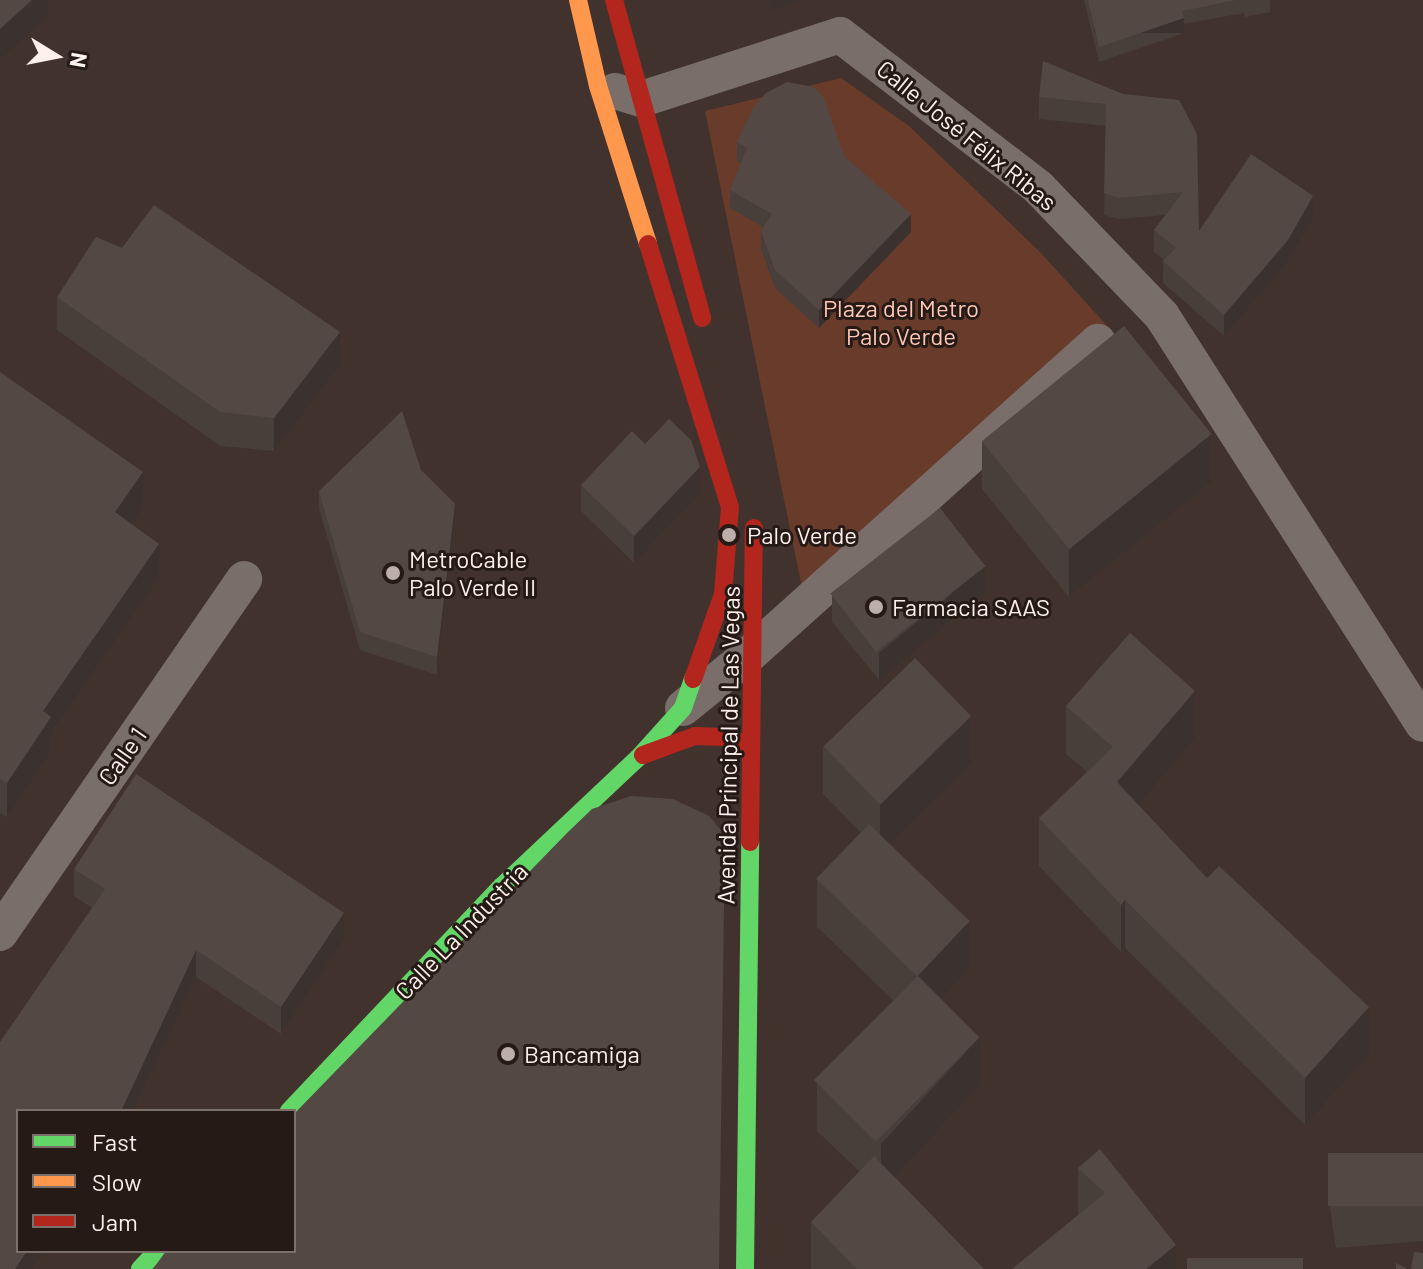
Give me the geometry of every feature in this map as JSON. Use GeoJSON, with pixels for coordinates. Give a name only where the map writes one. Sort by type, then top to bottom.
{"type":"FeatureCollection","features":[{"type":"Feature","properties":{"kind":"street","name":"Avenida Principal de Las Vegas"},"geometry":{"type":"LineString","coordinates":[[578,0],[598,86],[730,507],[723,594],[683,708]]}},
{"type":"Feature","properties":{"kind":"street"},"geometry":{"type":"LineString","coordinates":[[614,0],[708,341]]}},
{"type":"Feature","properties":{"kind":"street","name":"Calle José Félix Ribas"},"geometry":{"type":"LineString","coordinates":[[642,99],[840,35],[1038,187],[1162,316],[1423,724]]}},
{"type":"Feature","properties":{"kind":"street"},"geometry":{"type":"LineString","coordinates":[[598,86],[642,99]]}},
{"type":"Feature","properties":{"kind":"street","name":"Calle La Industria"},"geometry":{"type":"LineString","coordinates":[[291,1109],[502,886],[638,758],[683,708],[751,653],[960,461],[1098,342]]}},
{"type":"Feature","properties":{"kind":"street","name":"Avenida Principal de Las Vegas"},"geometry":{"type":"LineString","coordinates":[[745,1269],[753,507]]}},
{"type":"Feature","properties":{"kind":"street","name":"Calle 1"},"geometry":{"type":"LineString","coordinates":[[0,933],[244,579]]}},
{"type":"Feature","properties":{"kind":"street","name":"Calle La Industria"},"geometry":{"type":"LineString","coordinates":[[638,758],[695,736],[731,737],[750,750]]}},
{"type":"Feature","properties":{"kind":"street"},"geometry":{"type":"LineString","coordinates":[[140,1269],[155,1253]]}},
{"type":"Feature","properties":{"kind":"green space","name":"Plaza del Metro Palo Verde"},"geometry":{"type":"Polygon","coordinates":[[[841,78],[909,126],[1040,252],[1111,330],[803,593],[705,111],[841,78]]]}},
{"type":"Feature","properties":{"kind":"building"},"geometry":{"type":"Polygon","coordinates":[[[0,0],[32,0],[0,29],[0,0]]]}},
{"type":"Feature","properties":{"kind":"building"},"geometry":{"type":"Polygon","coordinates":[[[1088,0],[1236,0],[1182,11],[1184,18],[1099,47],[1088,0]]]}},
{"type":"Feature","properties":{"kind":"building"},"geometry":{"type":"Polygon","coordinates":[[[1043,61],[1123,94],[1179,100],[1197,134],[1199,231],[1251,154],[1313,196],[1288,240],[1224,315],[1163,261],[1176,248],[1154,230],[1183,192],[1119,198],[1104,193],[1106,104],[1039,97],[1043,61]]]}},
{"type":"Feature","properties":{"kind":"building"},"geometry":{"type":"Polygon","coordinates":[[[787,82],[814,87],[824,98],[844,156],[911,214],[819,310],[775,270],[761,231],[772,214],[730,190],[747,148],[737,142],[753,108],[766,93],[787,82]]]}},
{"type":"Feature","properties":{"kind":"building"},"geometry":{"type":"Polygon","coordinates":[[[154,205],[340,332],[274,418],[220,412],[57,297],[96,237],[122,248],[154,205]]]}},
{"type":"Feature","properties":{"kind":"building"},"geometry":{"type":"Polygon","coordinates":[[[1124,326],[1211,434],[1069,549],[982,441],[1124,326]]]}},
{"type":"Feature","properties":{"kind":"building"},"geometry":{"type":"Polygon","coordinates":[[[0,372],[143,472],[115,512],[159,544],[43,711],[51,717],[7,783],[0,779],[0,372]]]}},
{"type":"Feature","properties":{"kind":"building","name":"MetroCable Palo Verde II"},"geometry":{"type":"Polygon","coordinates":[[[402,411],[421,470],[455,504],[437,657],[360,632],[319,491],[402,411]]]}},
{"type":"Feature","properties":{"kind":"building"},"geometry":{"type":"Polygon","coordinates":[[[669,419],[691,440],[700,467],[634,536],[581,485],[632,431],[645,444],[669,419]]]}},
{"type":"Feature","properties":{"kind":"building"},"geometry":{"type":"Polygon","coordinates":[[[940,508],[986,566],[876,652],[830,594],[940,508]]]}},
{"type":"Feature","properties":{"kind":"building"},"geometry":{"type":"Polygon","coordinates":[[[1130,633],[1195,691],[1117,782],[1207,878],[1219,866],[1369,1007],[1305,1078],[1125,900],[1121,905],[1039,818],[1113,747],[1066,706],[1130,633]]]}},
{"type":"Feature","properties":{"kind":"building"},"geometry":{"type":"Polygon","coordinates":[[[915,658],[971,716],[880,804],[824,746],[915,658]]]}},
{"type":"Feature","properties":{"kind":"building"},"geometry":{"type":"Polygon","coordinates":[[[136,774],[344,913],[281,1007],[196,950],[122,1109],[16,1109],[16,1253],[26,1253],[15,1269],[0,1269],[0,1042],[105,889],[74,869],[136,774]]]}},
{"type":"Feature","properties":{"kind":"building"},"geometry":{"type":"Polygon","coordinates":[[[631,796],[673,799],[709,816],[725,835],[719,1269],[153,1269],[165,1253],[296,1253],[296,1112],[592,809],[631,796]]]}},
{"type":"Feature","properties":{"kind":"building"},"geometry":{"type":"Polygon","coordinates":[[[869,824],[970,921],[917,976],[816,879],[869,824]]]}},
{"type":"Feature","properties":{"kind":"building"},"geometry":{"type":"Polygon","coordinates":[[[918,976],[980,1038],[876,1141],[814,1080],[918,976]]]}},
{"type":"Feature","properties":{"kind":"building"},"geometry":{"type":"Polygon","coordinates":[[[1100,1149],[1176,1245],[1146,1269],[1012,1269],[1105,1193],[1078,1168],[1100,1149]]]}},
{"type":"Feature","properties":{"kind":"building"},"geometry":{"type":"Polygon","coordinates":[[[1328,1153],[1423,1153],[1423,1206],[1328,1206],[1328,1153]]]}},
{"type":"Feature","properties":{"kind":"building"},"geometry":{"type":"Polygon","coordinates":[[[874,1156],[984,1269],[857,1269],[811,1222],[874,1156]]]}},
{"type":"Feature","properties":{"kind":"building"},"geometry":{"type":"Polygon","coordinates":[[[1414,1252],[1423,1253],[1423,1269],[1411,1269],[1414,1252]]]}},
{"type":"Feature","properties":{"kind":"building"},"geometry":{"type":"Polygon","coordinates":[[[1187,1258],[1303,1258],[1303,1269],[1187,1269],[1187,1258]]]}},
{"type":"Feature","properties":{"kind":"traffic: fast"},"geometry":{"type":"LineString","coordinates":[[291,1109],[502,886],[638,758],[683,708],[693,679]]}},
{"type":"Feature","properties":{"kind":"traffic: fast"},"geometry":{"type":"LineString","coordinates":[[745,1269],[750,842]]}},
{"type":"Feature","properties":{"kind":"traffic: fast"},"geometry":{"type":"LineString","coordinates":[[140,1269],[155,1253]]}},
{"type":"Feature","properties":{"kind":"traffic: slow"},"geometry":{"type":"LineString","coordinates":[[578,0],[598,86],[648,244]]}},
{"type":"Feature","properties":{"kind":"traffic: jam"},"geometry":{"type":"LineString","coordinates":[[614,0],[702,318]]}},
{"type":"Feature","properties":{"kind":"traffic: jam"},"geometry":{"type":"LineString","coordinates":[[648,244],[730,507],[723,594],[693,679]]}},
{"type":"Feature","properties":{"kind":"traffic: jam"},"geometry":{"type":"LineString","coordinates":[[750,842],[754,528]]}},
{"type":"Feature","properties":{"kind":"traffic: jam"},"geometry":{"type":"LineString","coordinates":[[643,755],[695,736],[731,737],[750,750]]}},
{"type":"Feature","properties":{"kind":"place","name":"Palo Verde"},"geometry":{"type":"Point","coordinates":[729,535]}},
{"type":"Feature","properties":{"kind":"place","name":"MetroCable Palo Verde II"},"geometry":{"type":"Point","coordinates":[393,573]}},
{"type":"Feature","properties":{"kind":"place","name":"Farmacia SAAS"},"geometry":{"type":"Point","coordinates":[876,607]}},
{"type":"Feature","properties":{"kind":"place","name":"Bancamiga"},"geometry":{"type":"Point","coordinates":[508,1054]}}]}
